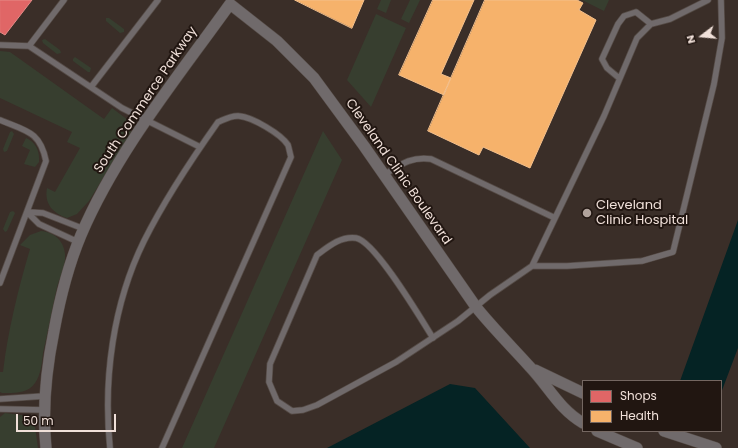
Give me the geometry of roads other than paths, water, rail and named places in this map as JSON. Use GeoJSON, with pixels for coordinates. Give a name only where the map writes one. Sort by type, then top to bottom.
{"type":"FeatureCollection","features":[{"type":"Feature","properties":{"kind":"street","name":"South Commerce Parkway"},"geometry":{"type":"LineString","coordinates":[[46,448],[44,396],[46,369],[59,306],[78,242],[107,183],[229,1]]}},
{"type":"Feature","properties":{"kind":"street","name":"Cleveland Clinic Boulevard"},"geometry":{"type":"LineString","coordinates":[[229,1],[298,60],[332,101],[476,307],[495,331],[531,368],[567,412],[582,422]]}},
{"type":"Feature","properties":{"kind":"street","name":"Cleveland Clinic Boulevard"},"geometry":{"type":"LineString","coordinates":[[531,368],[582,393]]}},
{"type":"Feature","properties":{"kind":"street"},"geometry":{"type":"LineString","coordinates":[[599,432],[637,448]]}},
{"type":"Feature","properties":{"kind":"street"},"geometry":{"type":"LineString","coordinates":[[667,432],[716,448]]}},
{"type":"Feature","properties":{"kind":"lane"},"geometry":{"type":"LineString","coordinates":[[29,46],[64,0]]}},
{"type":"Feature","properties":{"kind":"lane"},"geometry":{"type":"LineString","coordinates":[[91,88],[158,0]]}},
{"type":"Feature","properties":{"kind":"lane"},"geometry":{"type":"LineString","coordinates":[[433,338],[381,259],[358,238],[346,238],[330,245],[318,255],[270,364],[269,382],[277,401],[292,411],[303,410],[317,405],[396,362],[433,338],[490,295],[532,266],[604,116],[637,38],[650,24],[670,19],[708,0]]}},
{"type":"Feature","properties":{"kind":"lane"},"geometry":{"type":"LineString","coordinates":[[532,266],[567,266],[642,261],[673,252],[714,84],[722,38],[721,0]]}},
{"type":"Feature","properties":{"kind":"lane"},"geometry":{"type":"LineString","coordinates":[[619,78],[607,68],[602,59],[618,24],[624,16],[636,12],[650,24]]}},
{"type":"Feature","properties":{"kind":"lane"},"geometry":{"type":"LineString","coordinates":[[0,45],[29,46],[122,108],[200,147]]}},
{"type":"Feature","properties":{"kind":"lane"},"geometry":{"type":"LineString","coordinates":[[110,448],[108,383],[112,344],[126,288],[144,242],[200,147],[218,122],[229,117],[240,116],[278,134],[288,145],[291,157],[162,448]]}},
{"type":"Feature","properties":{"kind":"lane"},"geometry":{"type":"LineString","coordinates":[[0,120],[39,139],[44,148],[46,161],[0,283]]}},
{"type":"Feature","properties":{"kind":"lane"},"geometry":{"type":"LineString","coordinates":[[384,175],[406,161],[420,157],[430,159],[555,218]]}},
{"type":"Feature","properties":{"kind":"lane"},"geometry":{"type":"LineString","coordinates":[[27,212],[44,213],[84,229]]}},
{"type":"Feature","properties":{"kind":"lane"},"geometry":{"type":"LineString","coordinates":[[27,212],[39,224],[78,242]]}},
{"type":"Feature","properties":{"kind":"lane"},"geometry":{"type":"LineString","coordinates":[[0,399],[44,396]]}},
{"type":"Feature","properties":{"kind":"lane"},"geometry":{"type":"LineString","coordinates":[[0,410],[45,410]]}},
{"type":"Feature","properties":{"kind":"water"},"geometry":{"type":"Polygon","coordinates":[[[738,220],[738,348],[722,390],[722,380],[680,380],[738,220]]]}},
{"type":"Feature","properties":{"kind":"water"},"geometry":{"type":"Polygon","coordinates":[[[450,384],[475,388],[530,448],[327,448],[450,384]]]}},
{"type":"Feature","properties":{"kind":"place","name":"Cleveland Clinic Hospital"},"geometry":{"type":"Point","coordinates":[587,213]}}]}
